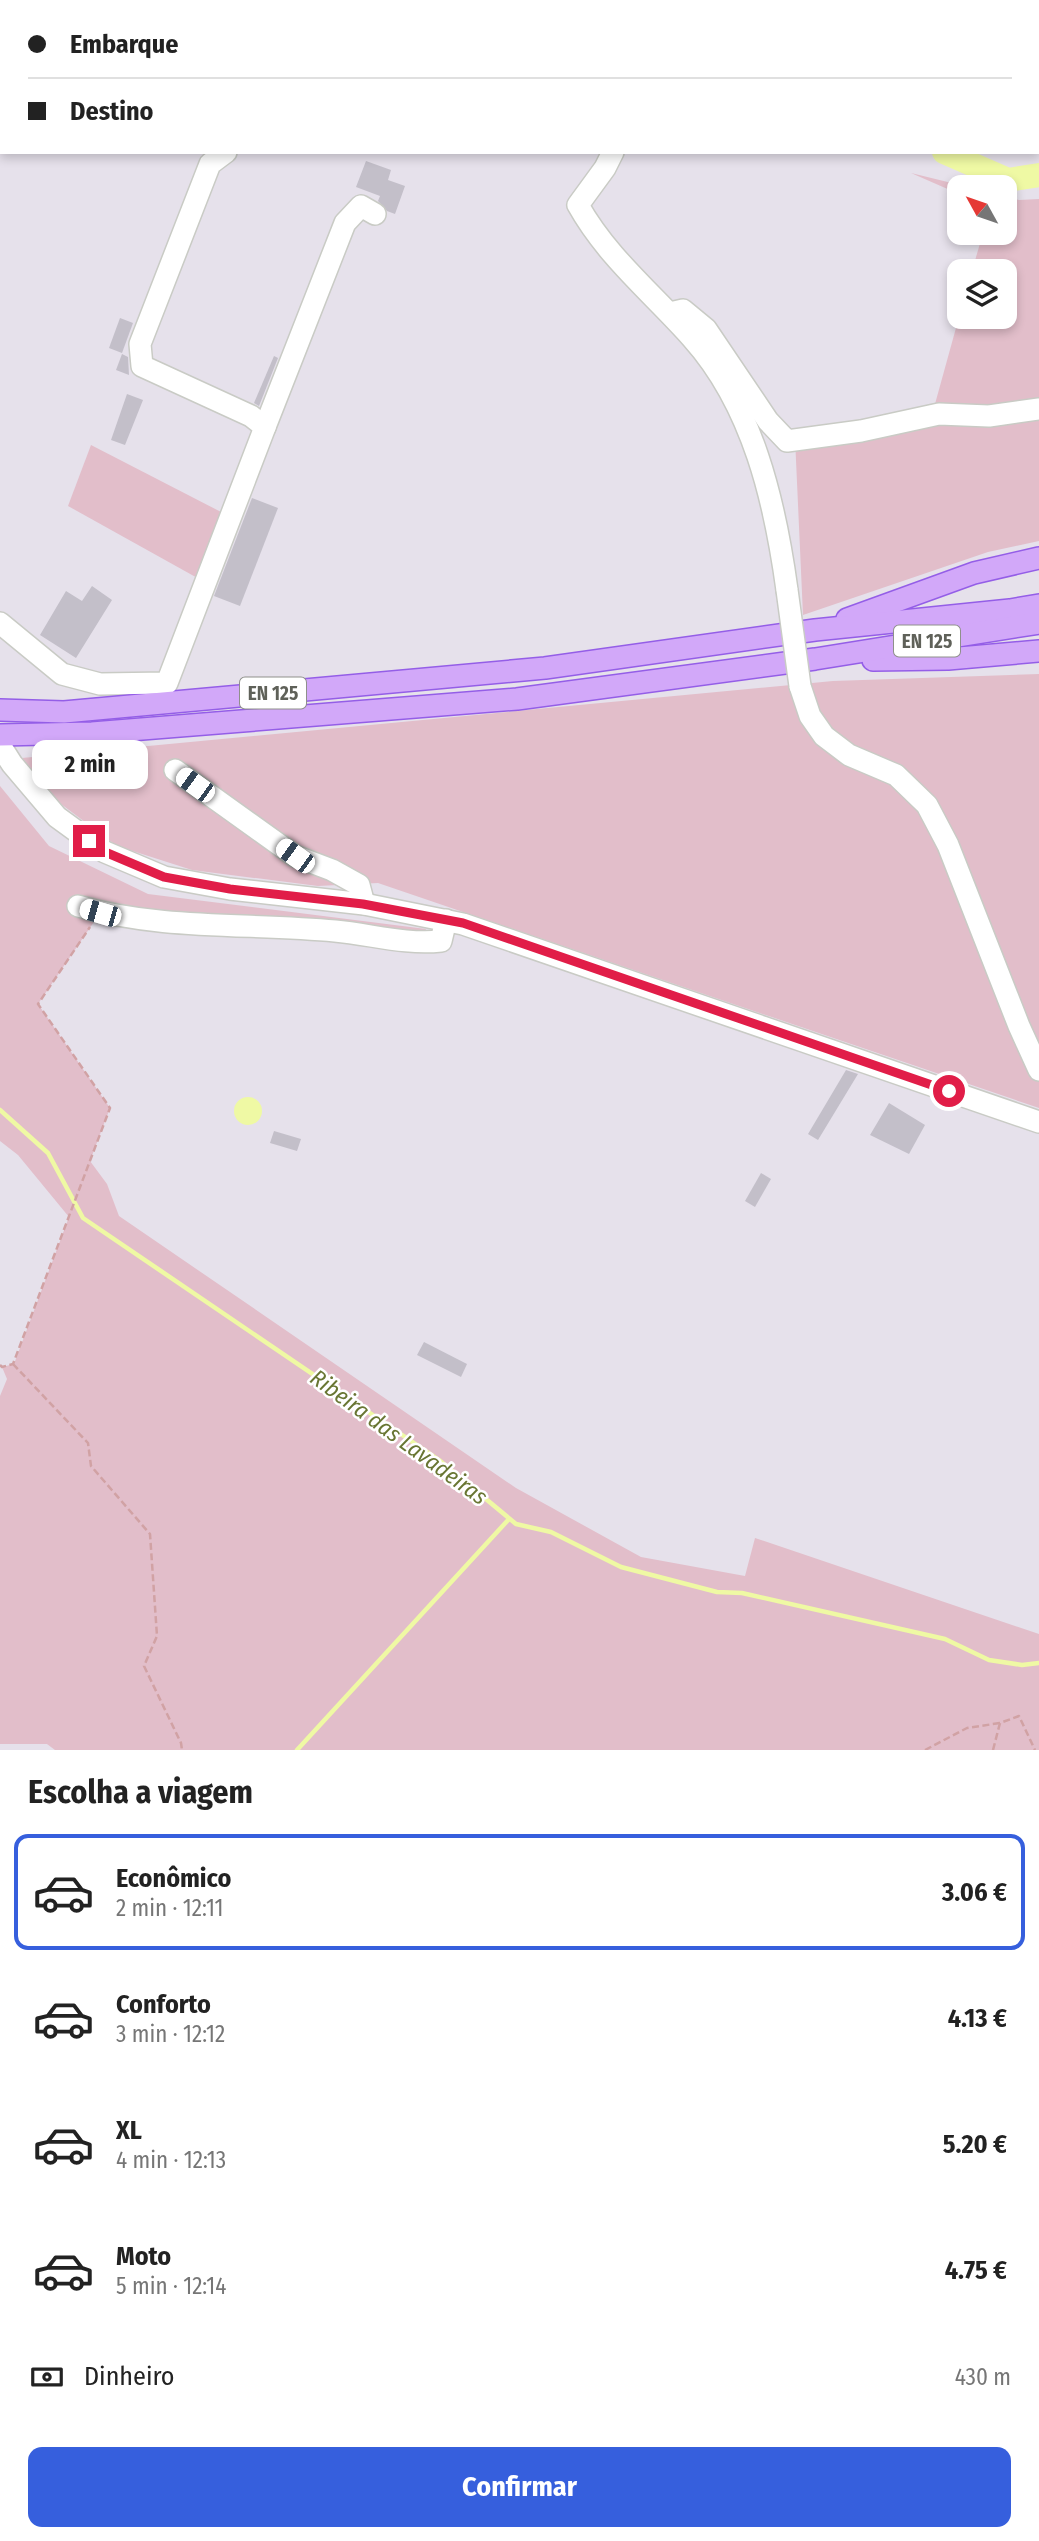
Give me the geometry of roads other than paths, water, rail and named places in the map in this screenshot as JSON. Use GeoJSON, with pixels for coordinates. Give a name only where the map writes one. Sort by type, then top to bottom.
{"type":"FeatureCollection","features":[{"type":"Feature","properties":{"kind":"main road"},"geometry":{"type":"LineString","coordinates":[[815,630],[974,573],[1039,558]]}},
{"type":"Feature","properties":{"kind":"main road","name":"EN 125"},"geometry":{"type":"LineString","coordinates":[[0,710],[64,712],[545,668],[815,630],[1039,605]]}},
{"type":"Feature","properties":{"kind":"main road","name":"EN 125"},"geometry":{"type":"LineString","coordinates":[[0,735],[92,733],[517,699],[815,659],[1039,623]]}},
{"type":"Feature","properties":{"kind":"main road"},"geometry":{"type":"LineString","coordinates":[[815,659],[948,659],[1039,652]]}},
{"type":"Feature","properties":{"kind":"street"},"geometry":{"type":"LineString","coordinates":[[223,154],[210,164],[139,344],[142,366],[251,416],[265,427]]}},
{"type":"Feature","properties":{"kind":"street"},"geometry":{"type":"LineString","coordinates":[[612,154],[578,205],[609,250],[694,340],[735,399],[771,500],[800,686],[810,716],[824,736],[849,755],[896,775],[927,805],[948,845],[1039,1070]]}},
{"type":"Feature","properties":{"kind":"street"},"geometry":{"type":"LineString","coordinates":[[0,623],[61,674],[100,684],[167,682],[345,223],[361,206],[375,214]]}},
{"type":"Feature","properties":{"kind":"street"},"geometry":{"type":"LineString","coordinates":[[668,314],[683,310],[706,330],[768,421],[788,441],[862,431],[939,414],[989,416],[1039,409]]}},
{"type":"Feature","properties":{"kind":"street"},"geometry":{"type":"LineString","coordinates":[[0,746],[57,817],[105,852],[164,877],[230,889],[363,904],[463,923],[1039,1122]]}},
{"type":"Feature","properties":{"kind":"street"},"geometry":{"type":"LineString","coordinates":[[175,770],[295,856],[332,870],[359,885],[363,904]]}},
{"type":"Feature","properties":{"kind":"street"},"geometry":{"type":"LineString","coordinates":[[78,906],[100,913],[183,922],[335,931],[421,943],[441,941],[446,920]]}},
{"type":"Feature","properties":{"kind":"waterway"},"geometry":{"type":"LineString","coordinates":[[949,154],[1008,180],[1039,175]]}},
{"type":"Feature","properties":{"kind":"waterway","name":"Ribeira das Lavadeiras"},"geometry":{"type":"LineString","coordinates":[[0,1110],[48,1153],[83,1218],[439,1460],[516,1524],[551,1532],[621,1567],[717,1592],[742,1593],[945,1639],[989,1660],[1022,1665],[1039,1663]]}},
{"type":"Feature","properties":{"kind":"waterway"},"geometry":{"type":"LineString","coordinates":[[297,1750],[509,1519]]}}]}
